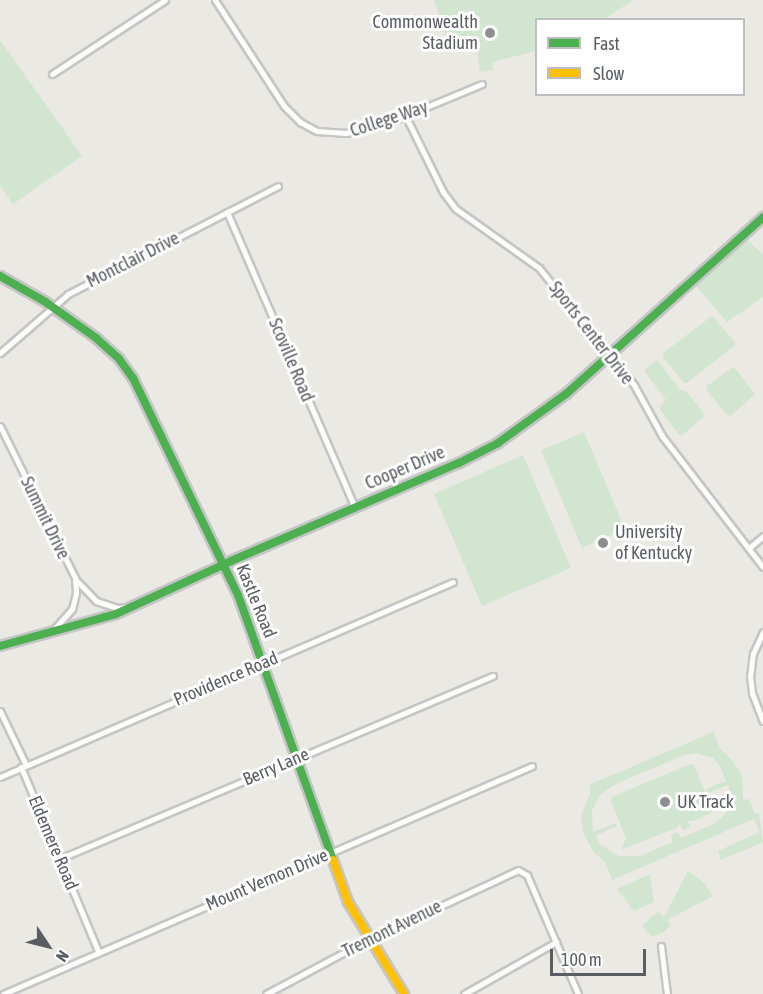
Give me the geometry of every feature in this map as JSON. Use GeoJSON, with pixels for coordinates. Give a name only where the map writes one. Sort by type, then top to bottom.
{"type":"FeatureCollection","features":[{"type":"Feature","properties":{"kind":"main road","name":"Cooper Drive"},"geometry":{"type":"LineString","coordinates":[[0,646],[100,620],[132,607],[224,564],[459,463],[498,442],[541,414],[763,217]]}},
{"type":"Feature","properties":{"kind":"main road","name":"Kastle Road"},"geometry":{"type":"LineString","coordinates":[[0,276],[51,306],[96,338],[130,373],[224,564],[263,664],[348,902],[404,994]]}},
{"type":"Feature","properties":{"kind":"street"},"geometry":{"type":"LineString","coordinates":[[52,74],[165,0]]}},
{"type":"Feature","properties":{"kind":"street","name":"College Way"},"geometry":{"type":"LineString","coordinates":[[215,0],[284,106],[307,127],[323,132],[346,134],[406,117],[482,84]]}},
{"type":"Feature","properties":{"kind":"street","name":"Sports Center Drive"},"geometry":{"type":"LineString","coordinates":[[406,117],[435,181],[456,208],[539,268],[634,385],[662,436],[750,547],[763,567]]}},
{"type":"Feature","properties":{"kind":"street","name":"Montclair Drive"},"geometry":{"type":"LineString","coordinates":[[0,352],[51,306],[83,285],[278,186]]}},
{"type":"Feature","properties":{"kind":"street","name":"Scoville Road"},"geometry":{"type":"LineString","coordinates":[[227,212],[355,508]]}},
{"type":"Feature","properties":{"kind":"street","name":"Summit Drive"},"geometry":{"type":"LineString","coordinates":[[0,426],[81,588],[96,601],[118,608],[132,607]]}},
{"type":"Feature","properties":{"kind":"street"},"geometry":{"type":"LineString","coordinates":[[750,547],[763,536]]}},
{"type":"Feature","properties":{"kind":"street","name":"Summit Drive"},"geometry":{"type":"LineString","coordinates":[[47,633],[63,622],[72,609],[76,593],[75,578]]}},
{"type":"Feature","properties":{"kind":"street","name":"Providence Road"},"geometry":{"type":"LineString","coordinates":[[0,777],[453,582]]}},
{"type":"Feature","properties":{"kind":"street"},"geometry":{"type":"LineString","coordinates":[[763,632],[753,653],[750,676],[752,693],[763,721]]}},
{"type":"Feature","properties":{"kind":"street","name":"Berry Lane"},"geometry":{"type":"LineString","coordinates":[[59,859],[493,676]]}},
{"type":"Feature","properties":{"kind":"street","name":"Eldemere Road"},"geometry":{"type":"LineString","coordinates":[[0,711],[98,951]]}},
{"type":"Feature","properties":{"kind":"street","name":"Mount Vernon Drive"},"geometry":{"type":"LineString","coordinates":[[3,994],[98,951],[532,766]]}},
{"type":"Feature","properties":{"kind":"street","name":"Tremont Avenue"},"geometry":{"type":"LineString","coordinates":[[266,994],[369,939],[521,870],[527,875],[556,942]]}},
{"type":"Feature","properties":{"kind":"street"},"geometry":{"type":"LineString","coordinates":[[464,994],[556,942],[578,994]]}},
{"type":"Feature","properties":{"kind":"street"},"geometry":{"type":"LineString","coordinates":[[661,946],[667,994]]}},
{"type":"Feature","properties":{"kind":"green space","name":"Commonwealth Stadium"},"geometry":{"type":"Polygon","coordinates":[[[434,0],[633,0],[606,18],[535,18],[535,51],[492,62],[493,70],[480,72],[476,43],[460,37],[448,42],[434,0]]]}},
{"type":"Feature","properties":{"kind":"green space"},"geometry":{"type":"Polygon","coordinates":[[[0,40],[82,156],[13,204],[0,186],[0,40]]]}},
{"type":"Feature","properties":{"kind":"green space"},"geometry":{"type":"Polygon","coordinates":[[[747,239],[763,255],[763,297],[727,322],[696,286],[747,239]]]}},
{"type":"Feature","properties":{"kind":"green space"},"geometry":{"type":"Polygon","coordinates":[[[712,316],[735,342],[734,346],[684,383],[663,357],[663,353],[712,316]]]}},
{"type":"Feature","properties":{"kind":"green space"},"geometry":{"type":"Polygon","coordinates":[[[658,361],[680,390],[686,391],[705,415],[683,435],[679,435],[660,410],[660,406],[666,400],[645,372],[645,369],[658,361]]]}},
{"type":"Feature","properties":{"kind":"green space"},"geometry":{"type":"Polygon","coordinates":[[[731,368],[735,368],[755,394],[731,416],[727,415],[707,391],[707,386],[731,368]]]}},
{"type":"Feature","properties":{"kind":"green space"},"geometry":{"type":"Polygon","coordinates":[[[584,432],[625,529],[582,548],[541,450],[584,432]]]}},
{"type":"Feature","properties":{"kind":"green space"},"geometry":{"type":"Polygon","coordinates":[[[523,455],[571,568],[482,606],[434,494],[523,455]]]}},
{"type":"Feature","properties":{"kind":"green space"},"geometry":{"type":"Polygon","coordinates":[[[713,732],[721,750],[731,759],[742,776],[743,800],[749,799],[755,814],[759,813],[763,842],[721,860],[718,851],[760,832],[754,819],[612,880],[605,862],[594,853],[583,833],[581,816],[591,791],[589,785],[713,732]],[[696,753],[684,755],[616,784],[601,794],[592,810],[593,832],[616,823],[617,826],[595,836],[601,845],[619,856],[640,856],[673,842],[671,835],[678,832],[681,838],[714,824],[724,815],[730,805],[725,807],[722,800],[727,797],[730,804],[732,797],[728,785],[708,793],[706,789],[726,781],[720,766],[713,758],[696,753]]]}},
{"type":"Feature","properties":{"kind":"green space"},"geometry":{"type":"Polygon","coordinates":[[[690,764],[694,765],[713,810],[711,813],[688,821],[690,827],[683,830],[680,824],[677,828],[622,849],[626,838],[611,801],[612,797],[690,764]]]}},
{"type":"Feature","properties":{"kind":"green space"},"geometry":{"type":"Polygon","coordinates":[[[688,871],[703,882],[713,896],[667,920],[671,925],[664,932],[652,937],[642,926],[658,911],[664,917],[688,871]]]}},
{"type":"Feature","properties":{"kind":"green space"},"geometry":{"type":"Polygon","coordinates":[[[650,874],[654,902],[634,911],[617,889],[650,874]]]}},
{"type":"Feature","properties":{"kind":"traffic: fast"},"geometry":{"type":"LineString","coordinates":[[0,646],[116,614],[231,561],[459,463],[498,443],[566,394],[763,217]]}},
{"type":"Feature","properties":{"kind":"traffic: fast"},"geometry":{"type":"LineString","coordinates":[[0,276],[44,301],[96,338],[119,359],[133,378],[238,595],[333,860]]}},
{"type":"Feature","properties":{"kind":"traffic: slow"},"geometry":{"type":"LineString","coordinates":[[333,860],[348,902],[404,994]]}},
{"type":"Feature","properties":{"kind":"place","name":"Commonwealth Stadium"},"geometry":{"type":"Point","coordinates":[490,33]}},
{"type":"Feature","properties":{"kind":"place","name":"University of Kentucky"},"geometry":{"type":"Point","coordinates":[603,543]}},
{"type":"Feature","properties":{"kind":"place","name":"UK Track"},"geometry":{"type":"Point","coordinates":[665,802]}}]}
